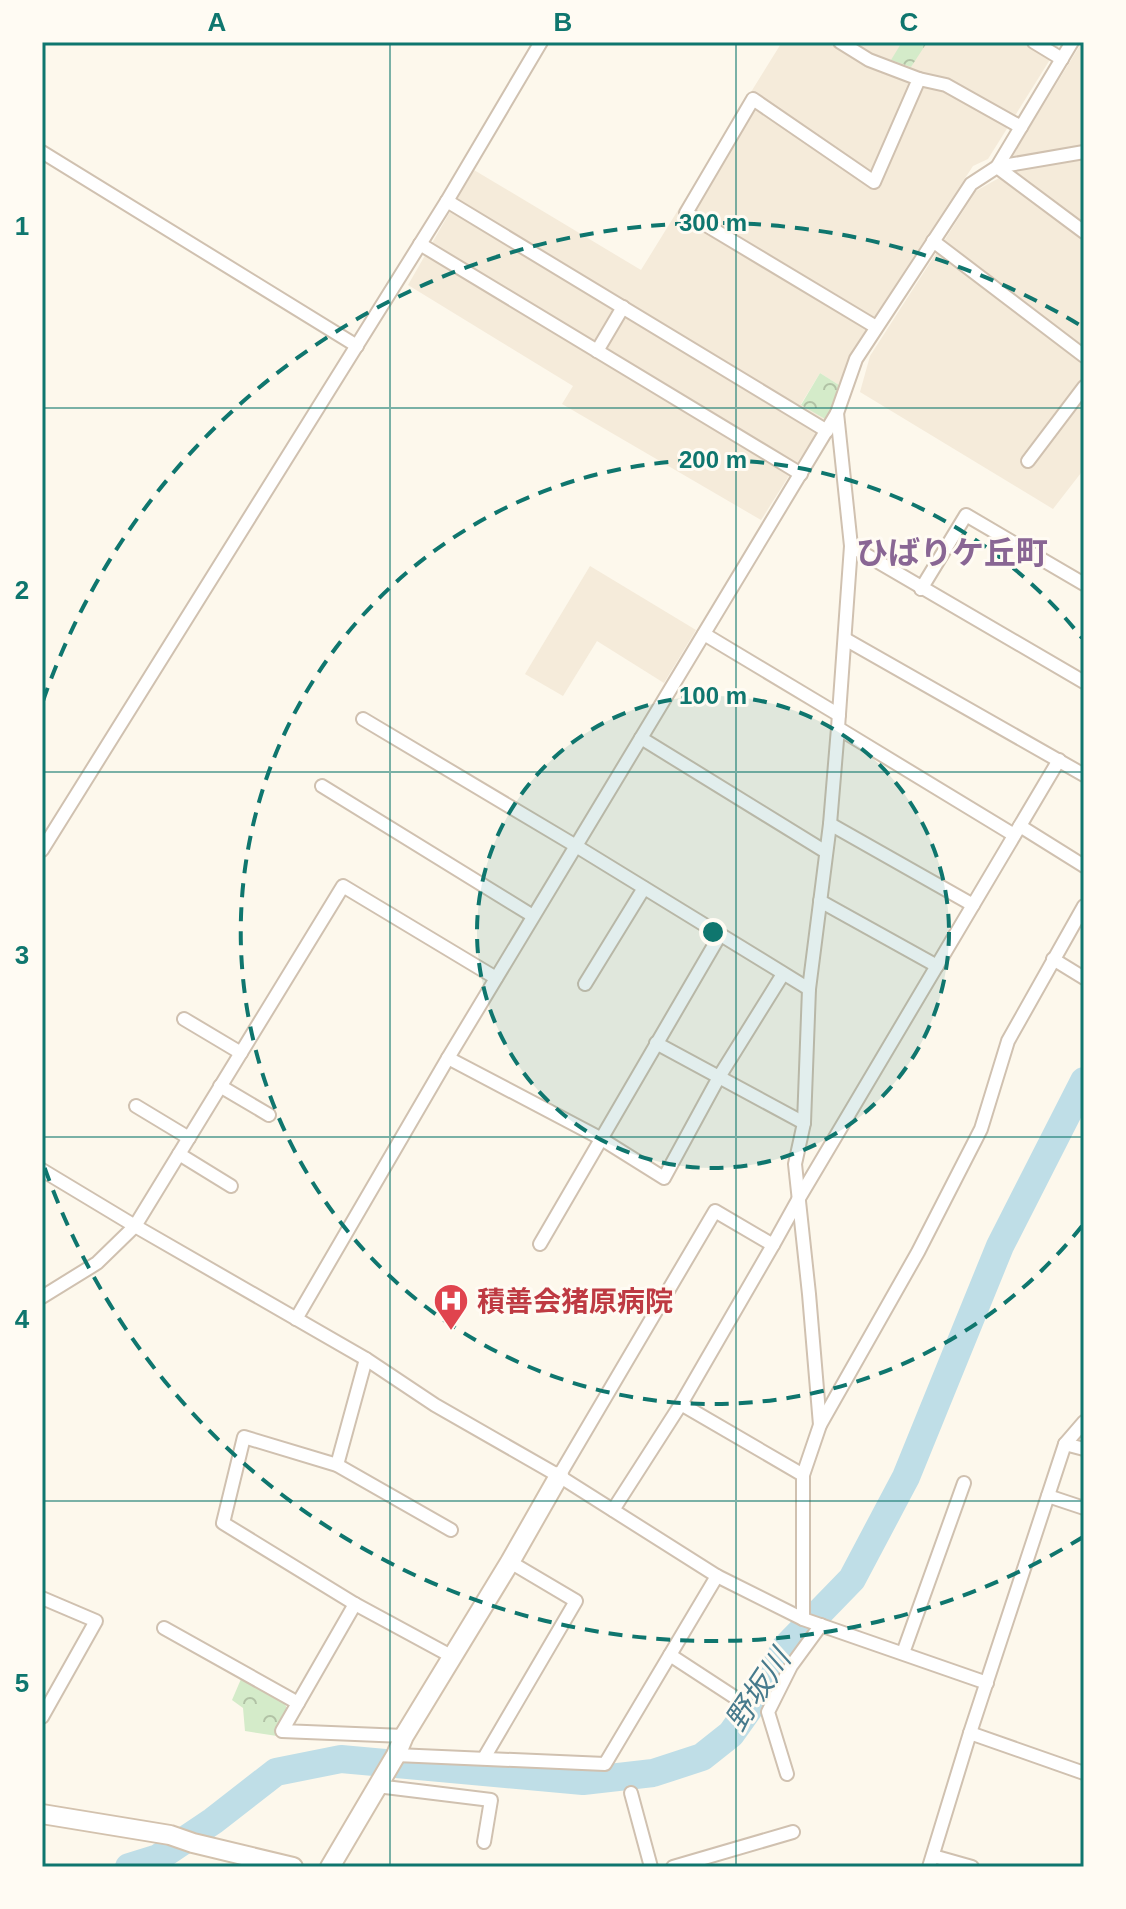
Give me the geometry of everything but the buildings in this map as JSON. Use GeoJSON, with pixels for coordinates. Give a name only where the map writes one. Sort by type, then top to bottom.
{"type":"FeatureCollection","features":[{"type":"Feature","properties":{"kind":"street"},"geometry":{"type":"LineString","coordinates":[[42,850],[447,201],[541,42]]}},
{"type":"Feature","properties":{"kind":"street"},"geometry":{"type":"LineString","coordinates":[[840,42],[869,60],[919,79],[946,85],[1021,127]]}},
{"type":"Feature","properties":{"kind":"street"},"geometry":{"type":"LineString","coordinates":[[1034,42],[1062,59]]}},
{"type":"Feature","properties":{"kind":"street"},"geometry":{"type":"LineString","coordinates":[[997,167],[1072,42]]}},
{"type":"Feature","properties":{"kind":"street"},"geometry":{"type":"LineString","coordinates":[[876,327],[686,213],[753,99],[874,182],[919,79]]}},
{"type":"Feature","properties":{"kind":"street"},"geometry":{"type":"LineString","coordinates":[[42,152],[357,346]]}},
{"type":"Feature","properties":{"kind":"street"},"geometry":{"type":"LineString","coordinates":[[296,1319],[448,1058],[827,431],[837,413],[856,359],[971,184],[997,167],[1084,152]]}},
{"type":"Feature","properties":{"kind":"street"},"geometry":{"type":"LineString","coordinates":[[997,167],[1082,225]]}},
{"type":"Feature","properties":{"kind":"street"},"geometry":{"type":"LineString","coordinates":[[447,201],[827,431]]}},
{"type":"Feature","properties":{"kind":"street"},"geometry":{"type":"LineString","coordinates":[[933,241],[1084,356]]}},
{"type":"Feature","properties":{"kind":"street"},"geometry":{"type":"LineString","coordinates":[[420,244],[801,474]]}},
{"type":"Feature","properties":{"kind":"street"},"geometry":{"type":"LineString","coordinates":[[597,351],[623,307]]}},
{"type":"Feature","properties":{"kind":"street"},"geometry":{"type":"LineString","coordinates":[[1028,461],[1084,387]]}},
{"type":"Feature","properties":{"kind":"street"},"geometry":{"type":"LineString","coordinates":[[820,1425],[795,1164],[804,1123],[809,989],[830,824],[851,546],[837,413]]}},
{"type":"Feature","properties":{"kind":"street"},"geometry":{"type":"LineString","coordinates":[[921,589],[966,515],[1084,584]]}},
{"type":"Feature","properties":{"kind":"street"},"geometry":{"type":"LineString","coordinates":[[851,546],[1084,682]]}},
{"type":"Feature","properties":{"kind":"street"},"geometry":{"type":"LineString","coordinates":[[704,634],[1017,831],[1084,866]]}},
{"type":"Feature","properties":{"kind":"street"},"geometry":{"type":"LineString","coordinates":[[845,639],[1084,775]]}},
{"type":"Feature","properties":{"kind":"street"},"geometry":{"type":"LineString","coordinates":[[363,719],[809,989]]}},
{"type":"Feature","properties":{"kind":"street"},"geometry":{"type":"LineString","coordinates":[[641,738],[826,852]]}},
{"type":"Feature","properties":{"kind":"street"},"geometry":{"type":"LineString","coordinates":[[613,1510],[681,1404],[1059,760]]}},
{"type":"Feature","properties":{"kind":"street"},"geometry":{"type":"LineString","coordinates":[[322,786],[533,916]]}},
{"type":"Feature","properties":{"kind":"street"},"geometry":{"type":"LineString","coordinates":[[830,824],[973,905]]}},
{"type":"Feature","properties":{"kind":"street"},"geometry":{"type":"LineString","coordinates":[[42,1297],[97,1263],[135,1226],[343,886],[496,978]]}},
{"type":"Feature","properties":{"kind":"street"},"geometry":{"type":"LineString","coordinates":[[585,984],[644,888]]}},
{"type":"Feature","properties":{"kind":"street"},"geometry":{"type":"LineString","coordinates":[[820,901],[937,966]]}},
{"type":"Feature","properties":{"kind":"street"},"geometry":{"type":"LineString","coordinates":[[803,1619],[803,1475],[820,1425],[918,1252],[981,1129],[1008,1041],[1084,906]]}},
{"type":"Feature","properties":{"kind":"street"},"geometry":{"type":"LineString","coordinates":[[540,1244],[720,935]]}},
{"type":"Feature","properties":{"kind":"street"},"geometry":{"type":"LineString","coordinates":[[1053,959],[1084,978]]}},
{"type":"Feature","properties":{"kind":"street"},"geometry":{"type":"LineString","coordinates":[[448,1058],[600,1138],[664,1178],[719,1077],[783,974]]}},
{"type":"Feature","properties":{"kind":"street"},"geometry":{"type":"LineString","coordinates":[[184,1019],[241,1053]]}},
{"type":"Feature","properties":{"kind":"street"},"geometry":{"type":"LineString","coordinates":[[656,1043],[804,1123]]}},
{"type":"Feature","properties":{"kind":"street"},"geometry":{"type":"LineString","coordinates":[[220,1086],[269,1115]]}},
{"type":"Feature","properties":{"kind":"street"},"geometry":{"type":"LineString","coordinates":[[136,1106],[189,1138]]}},
{"type":"Feature","properties":{"kind":"street"},"geometry":{"type":"LineString","coordinates":[[179,1154],[231,1186]]}},
{"type":"Feature","properties":{"kind":"street"},"geometry":{"type":"LineString","coordinates":[[42,1170],[366,1359],[435,1405],[559,1476],[717,1576],[803,1619],[987,1683]]}},
{"type":"Feature","properties":{"kind":"street"},"geometry":{"type":"LineString","coordinates":[[330,1867],[404,1736],[510,1562],[715,1211],[773,1245]]}},
{"type":"Feature","properties":{"kind":"street"},"geometry":{"type":"LineString","coordinates":[[337,1465],[366,1359]]}},
{"type":"Feature","properties":{"kind":"street"},"geometry":{"type":"LineString","coordinates":[[681,1404],[803,1475]]}},
{"type":"Feature","properties":{"kind":"street"},"geometry":{"type":"LineString","coordinates":[[972,1867],[931,1862],[1065,1444],[1084,1422]]}},
{"type":"Feature","properties":{"kind":"street"},"geometry":{"type":"LineString","coordinates":[[451,1530],[337,1465],[244,1437],[223,1523],[355,1604],[451,1656]]}},
{"type":"Feature","properties":{"kind":"street"},"geometry":{"type":"LineString","coordinates":[[1065,1444],[1084,1449]]}},
{"type":"Feature","properties":{"kind":"street"},"geometry":{"type":"LineString","coordinates":[[903,1653],[964,1483]]}},
{"type":"Feature","properties":{"kind":"street"},"geometry":{"type":"LineString","coordinates":[[1048,1496],[1084,1508]]}},
{"type":"Feature","properties":{"kind":"street"},"geometry":{"type":"LineString","coordinates":[[484,1758],[576,1601],[510,1562]]}},
{"type":"Feature","properties":{"kind":"street"},"geometry":{"type":"LineString","coordinates":[[396,1755],[605,1764],[717,1576]]}},
{"type":"Feature","properties":{"kind":"street"},"geometry":{"type":"LineString","coordinates":[[42,1598],[96,1621],[47,1696],[42,1717]]}},
{"type":"Feature","properties":{"kind":"street"},"geometry":{"type":"LineString","coordinates":[[355,1604],[282,1731],[404,1736]]}},
{"type":"Feature","properties":{"kind":"street"},"geometry":{"type":"LineString","coordinates":[[787,1774],[768,1712],[791,1666],[821,1625]]}},
{"type":"Feature","properties":{"kind":"street"},"geometry":{"type":"LineString","coordinates":[[164,1628],[298,1703]]}},
{"type":"Feature","properties":{"kind":"street"},"geometry":{"type":"LineString","coordinates":[[670,1655],[745,1704]]}},
{"type":"Feature","properties":{"kind":"street"},"geometry":{"type":"LineString","coordinates":[[970,1733],[1084,1773]]}},
{"type":"Feature","properties":{"kind":"street"},"geometry":{"type":"LineString","coordinates":[[377,1786],[491,1800],[484,1842]]}},
{"type":"Feature","properties":{"kind":"street"},"geometry":{"type":"LineString","coordinates":[[631,1793],[651,1867]]}},
{"type":"Feature","properties":{"kind":"street"},"geometry":{"type":"LineString","coordinates":[[42,1814],[170,1835],[293,1867]]}},
{"type":"Feature","properties":{"kind":"street"},"geometry":{"type":"LineString","coordinates":[[673,1867],[793,1832]]}},
{"type":"Feature","properties":{"kind":"shaded area"},"geometry":{"type":"Polygon","coordinates":[[[782,42],[1061,42],[988,159],[973,166],[852,351],[839,385],[820,373],[801,404],[825,419],[761,520],[562,404],[573,386],[408,285],[474,170],[641,270],[782,42]]]}},
{"type":"Feature","properties":{"kind":"shaded area"},"geometry":{"type":"Polygon","coordinates":[[[1082,42],[1084,469],[1053,509],[860,392],[870,356],[976,191],[999,178],[1082,42]]]}},
{"type":"Feature","properties":{"kind":"shaded area"},"geometry":{"type":"Polygon","coordinates":[[[590,566],[696,630],[664,683],[597,641],[563,696],[525,674],[590,566]]]}},
{"type":"Feature","properties":{"kind":"green space"},"geometry":{"type":"Polygon","coordinates":[[[902,42],[926,44],[911,67],[891,60],[902,42]]]}},
{"type":"Feature","properties":{"kind":"green space"},"geometry":{"type":"Polygon","coordinates":[[[820,373],[839,385],[835,409],[825,419],[801,405],[820,373]]]}},
{"type":"Feature","properties":{"kind":"green space"},"geometry":{"type":"Polygon","coordinates":[[[241,1679],[285,1704],[289,1713],[277,1736],[245,1731],[243,1708],[232,1700],[241,1679]]]}},
{"type":"Feature","properties":{"kind":"waterway","name":"野坂川"},"geometry":{"type":"LineString","coordinates":[[129,1867],[158,1858],[213,1821],[276,1772],[341,1759],[583,1781],[653,1773],[702,1757],[731,1734],[765,1686],[785,1648],[852,1579],[906,1477],[1000,1246],[1084,1081]]}},
{"type":"Feature","properties":{"kind":"place","name":"積善会猪原病院"},"geometry":{"type":"Point","coordinates":[451,1332]}},
{"type":"Feature","properties":{"kind":"district","name":"ひばりケ丘町"},"geometry":{"type":"Point","coordinates":[952,553]}}]}
